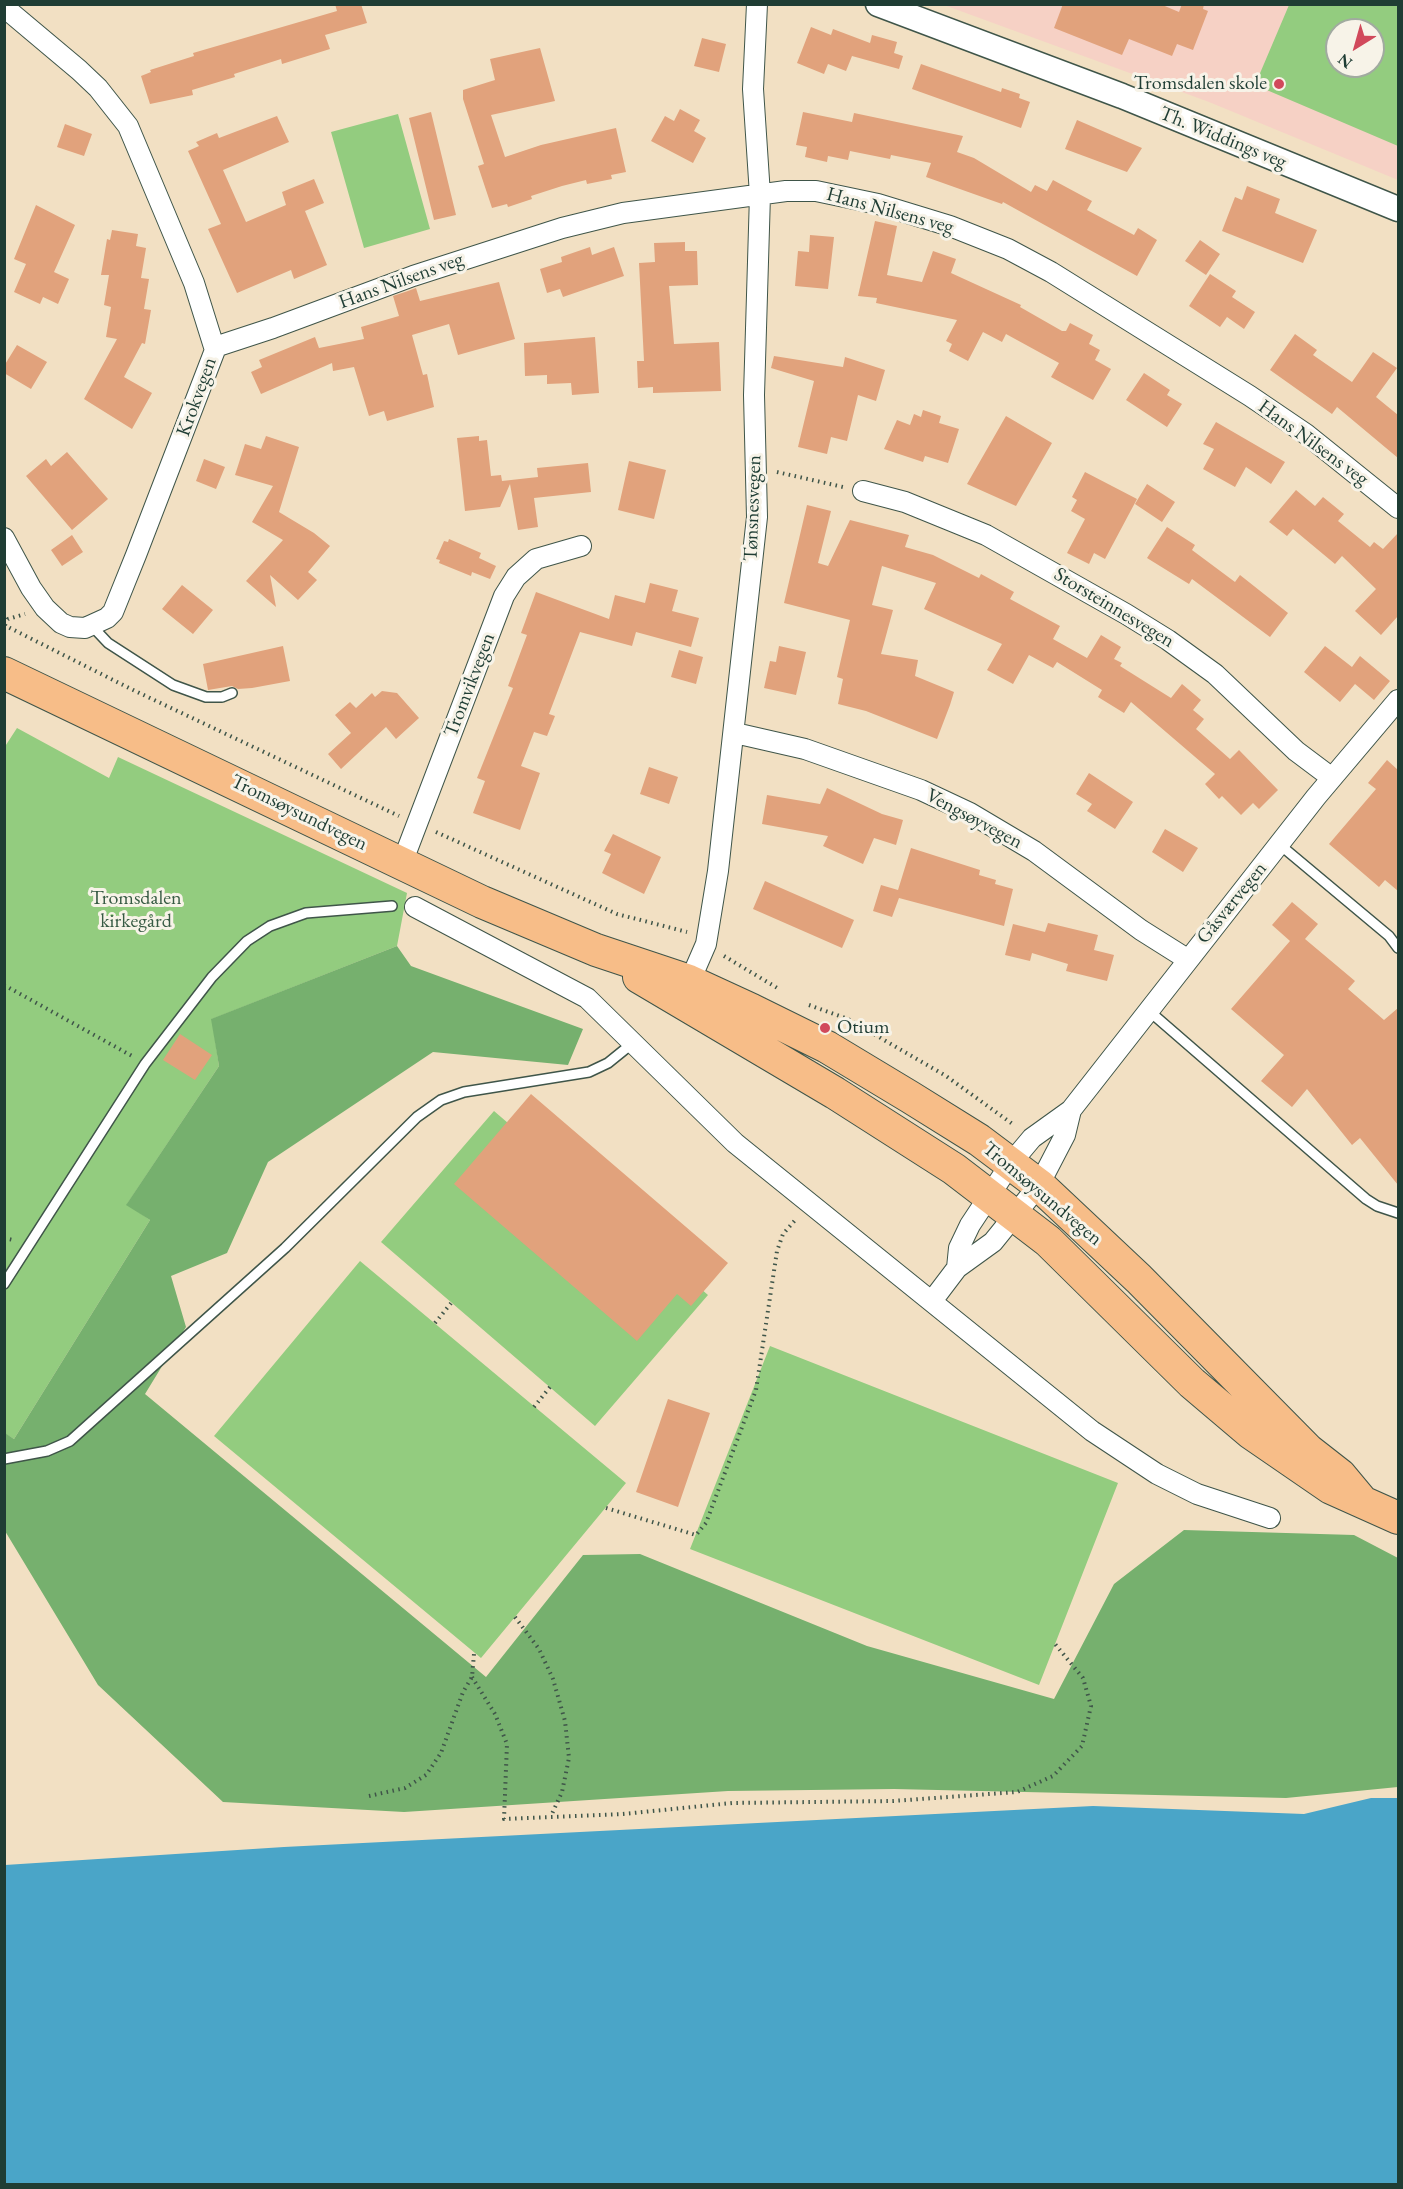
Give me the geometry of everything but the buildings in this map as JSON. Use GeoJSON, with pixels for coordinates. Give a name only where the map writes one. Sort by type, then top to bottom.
{"type":"FeatureCollection","features":[{"type":"Feature","properties":{"kind":"highway","name":"Tromsøysundvegen"},"geometry":{"type":"LineString","coordinates":[[4,673],[482,902],[596,950],[685,992],[827,1047],[980,1140],[1039,1185],[1139,1279],[1308,1450],[1340,1474],[1360,1499]]}},
{"type":"Feature","properties":{"kind":"highway","name":"Tromsøysundvegen"},"geometry":{"type":"LineString","coordinates":[[685,992],[844,1099],[949,1166],[1016,1215],[1048,1241],[1223,1411],[1304,1472],[1331,1488],[1360,1499],[1398,1518]]}},
{"type":"Feature","properties":{"kind":"street","name":"Tønsnesvegen"},"geometry":{"type":"LineString","coordinates":[[685,992],[706,944],[735,733],[757,517],[754,396],[760,195],[753,89],[757,4]]}},
{"type":"Feature","properties":{"kind":"street","name":"Th. Widdings veg"},"geometry":{"type":"LineString","coordinates":[[878,4],[1122,96],[1398,209]]}},
{"type":"Feature","properties":{"kind":"street","name":"Krokvegen"},"geometry":{"type":"LineString","coordinates":[[4,7],[79,70],[105,96],[128,126],[189,272],[215,346],[209,370],[112,612],[92,626]]}},
{"type":"Feature","properties":{"kind":"street","name":"Hans Nilsens veg"},"geometry":{"type":"LineString","coordinates":[[215,346],[273,328],[412,276],[562,228],[623,213],[802,190],[850,197],[940,222],[1008,249],[1104,303],[1250,396],[1321,446],[1398,508]]}},
{"type":"Feature","properties":{"kind":"street","name":"Storsteinnesvegen"},"geometry":{"type":"LineString","coordinates":[[863,492],[905,502],[986,535],[1135,619],[1215,674],[1296,751],[1332,778]]}},
{"type":"Feature","properties":{"kind":"street"},"geometry":{"type":"LineString","coordinates":[[4,538],[31,588],[56,618],[70,627],[92,626]]}},
{"type":"Feature","properties":{"kind":"street","name":"Tromvikvegen"},"geometry":{"type":"LineString","coordinates":[[402,863],[510,585],[536,559],[581,546]]}},
{"type":"Feature","properties":{"kind":"street","name":"Gåsværvegen"},"geometry":{"type":"LineString","coordinates":[[957,1268],[959,1248],[988,1194],[1011,1163],[1032,1138],[1071,1110],[1187,959],[1332,778],[1396,707]]}},
{"type":"Feature","properties":{"kind":"street","name":"Vengsøyvegen"},"geometry":{"type":"LineString","coordinates":[[735,733],[805,749],[948,802],[1034,851],[1142,930],[1187,959]]}},
{"type":"Feature","properties":{"kind":"street"},"geometry":{"type":"LineString","coordinates":[[410,906],[586,998],[634,1042],[735,1143],[1092,1431],[1122,1452],[1197,1494],[1270,1518]]}},
{"type":"Feature","properties":{"kind":"street","name":"Gåsværvegen"},"geometry":{"type":"LineString","coordinates":[[957,1268],[986,1248],[1039,1185],[1065,1135],[1071,1110]]}},
{"type":"Feature","properties":{"kind":"street"},"geometry":{"type":"LineString","coordinates":[[932,1302],[957,1268]]}},
{"type":"Feature","properties":{"kind":"lane"},"geometry":{"type":"LineString","coordinates":[[92,626],[117,649],[173,685],[206,697],[222,697],[232,693]]}},
{"type":"Feature","properties":{"kind":"lane"},"geometry":{"type":"LineString","coordinates":[[1279,844],[1389,936],[1398,948]]}},
{"type":"Feature","properties":{"kind":"lane"},"geometry":{"type":"LineString","coordinates":[[4,1284],[145,1064],[212,977],[247,941],[270,926],[306,913],[392,906]]}},
{"type":"Feature","properties":{"kind":"lane"},"geometry":{"type":"LineString","coordinates":[[1148,1010],[1366,1198],[1385,1210],[1398,1213]]}},
{"type":"Feature","properties":{"kind":"lane"},"geometry":{"type":"LineString","coordinates":[[4,1459],[47,1452],[70,1441],[285,1248],[417,1117],[441,1100],[464,1092],[589,1072],[608,1063],[634,1042]]}},
{"type":"Feature","properties":{"kind":"path"},"geometry":{"type":"LineString","coordinates":[[756,467],[863,492]]}},
{"type":"Feature","properties":{"kind":"path"},"geometry":{"type":"LineString","coordinates":[[4,625],[321,781],[617,914],[681,930],[786,994]]}},
{"type":"Feature","properties":{"kind":"path"},"geometry":{"type":"LineString","coordinates":[[4,985],[33,998],[145,1064]]}},
{"type":"Feature","properties":{"kind":"path"},"geometry":{"type":"LineString","coordinates":[[806,1003],[848,1019],[917,1059],[1020,1129]]}},
{"type":"Feature","properties":{"kind":"path"},"geometry":{"type":"LineString","coordinates":[[606,1508],[696,1534],[706,1523],[756,1390],[777,1251],[783,1234],[809,1204]]}},
{"type":"Feature","properties":{"kind":"path"},"geometry":{"type":"LineString","coordinates":[[435,1323],[452,1302]]}},
{"type":"Feature","properties":{"kind":"path"},"geometry":{"type":"LineString","coordinates":[[534,1407],[550,1387]]}},
{"type":"Feature","properties":{"kind":"path"},"geometry":{"type":"LineString","coordinates":[[515,1617],[538,1649],[553,1678],[565,1721],[569,1758],[562,1792],[550,1816]]}},
{"type":"Feature","properties":{"kind":"path"},"geometry":{"type":"LineString","coordinates":[[472,1677],[495,1714],[507,1744],[504,1819],[623,1814],[732,1803],[797,1804],[893,1801],[1017,1792],[1053,1776],[1082,1746],[1091,1706],[1083,1678],[1055,1644]]}},
{"type":"Feature","properties":{"kind":"path"},"geometry":{"type":"LineString","coordinates":[[369,1796],[405,1788],[426,1775],[441,1753],[463,1692],[472,1677],[474,1654]]}},
{"type":"Feature","properties":{"kind":"shaded area","name":"Tromsdalen skole"},"geometry":{"type":"Polygon","coordinates":[[[944,5],[1398,5],[1398,180],[1209,102],[944,5]]]}},
{"type":"Feature","properties":{"kind":"green space"},"geometry":{"type":"Polygon","coordinates":[[[1289,5],[1398,5],[1398,146],[1255,85],[1289,5]]]}},
{"type":"Feature","properties":{"kind":"green space"},"geometry":{"type":"Polygon","coordinates":[[[398,114],[430,229],[364,248],[331,132],[398,114]]]}},
{"type":"Feature","properties":{"kind":"green space","name":"Tromsdalen kirkegård"},"geometry":{"type":"Polygon","coordinates":[[[17,728],[109,778],[118,757],[407,893],[397,946],[212,1019],[219,1066],[127,1204],[150,1220],[14,1439],[4,1433],[4,748],[17,728]]]}},
{"type":"Feature","properties":{"kind":"green space"},"geometry":{"type":"Polygon","coordinates":[[[397,946],[411,966],[583,1029],[568,1065],[433,1052],[268,1162],[227,1253],[171,1276],[186,1327],[145,1394],[486,1677],[583,1555],[640,1554],[867,1646],[1054,1699],[1114,1584],[1184,1530],[1354,1535],[1398,1558],[1398,1787],[1286,1798],[894,1789],[728,1791],[404,1812],[223,1802],[98,1685],[5,1531],[5,1433],[14,1439],[150,1220],[126,1205],[219,1066],[211,1019],[397,946]]]}},
{"type":"Feature","properties":{"kind":"green space"},"geometry":{"type":"Polygon","coordinates":[[[494,1111],[708,1295],[595,1426],[381,1242],[494,1111]]]}},
{"type":"Feature","properties":{"kind":"green space"},"geometry":{"type":"Polygon","coordinates":[[[360,1261],[626,1483],[481,1658],[214,1436],[360,1261]]]}},
{"type":"Feature","properties":{"kind":"green space"},"geometry":{"type":"Polygon","coordinates":[[[770,1346],[1118,1483],[1039,1685],[690,1549],[770,1346]]]}},
{"type":"Feature","properties":{"kind":"water"},"geometry":{"type":"Polygon","coordinates":[[[1371,1798],[1398,1798],[1398,2184],[5,2184],[5,1865],[284,1847],[1093,1806],[1304,1814],[1371,1798]]]}},
{"type":"Feature","properties":{"kind":"place","name":"Tromsdalen skole"},"geometry":{"type":"Point","coordinates":[1279,84]}},
{"type":"Feature","properties":{"kind":"place","name":"Otium"},"geometry":{"type":"Point","coordinates":[825,1028]}}]}
